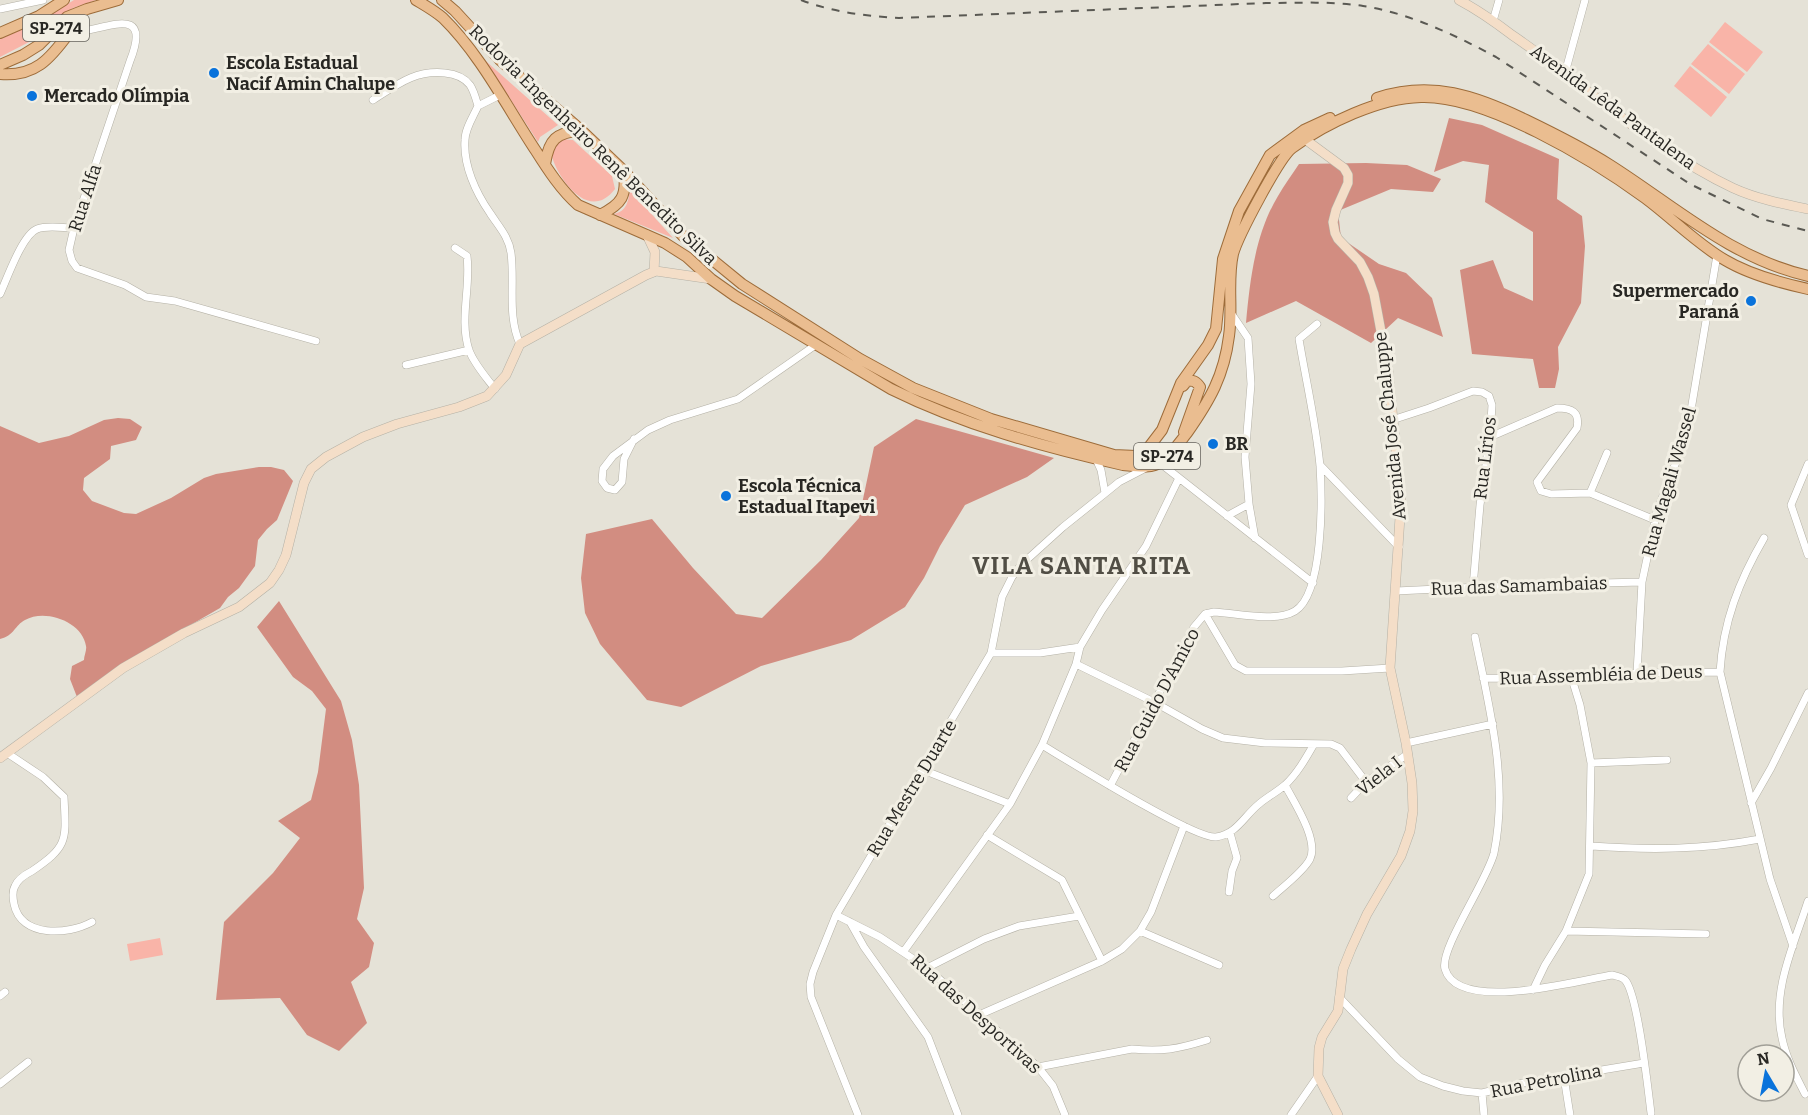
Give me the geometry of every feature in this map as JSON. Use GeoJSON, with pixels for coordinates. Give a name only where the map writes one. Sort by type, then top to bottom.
{"type":"FeatureCollection","features":[{"type":"Feature","properties":{"kind":"main road","name":"SP-274"},"geometry":{"type":"LineString","coordinates":[[0,33],[39,16],[61,0]]}},
{"type":"Feature","properties":{"kind":"main road","name":"SP-274"},"geometry":{"type":"LineString","coordinates":[[0,65],[39,45],[67,17],[118,0]]}},
{"type":"Feature","properties":{"kind":"main road","name":"Rodovia Engenheiro Renê Benedito Silva"},"geometry":{"type":"LineString","coordinates":[[416,0],[444,18],[462,40],[495,86],[544,164],[568,196],[578,205],[658,239],[687,257],[711,279],[735,296],[891,389],[948,416],[1096,459],[1124,465],[1156,464]]}},
{"type":"Feature","properties":{"kind":"main road","name":"Rodovia Engenheiro Renê Benedito Silva"},"geometry":{"type":"LineString","coordinates":[[442,0],[455,10],[500,60],[581,130],[623,170],[682,235],[742,284],[860,359],[913,388],[992,419],[1114,455],[1128,457],[1146,451],[1162,430],[1181,383],[1208,345],[1216,329],[1223,259],[1239,211],[1270,155],[1304,130],[1394,93],[1426,89],[1462,94],[1493,104],[1577,145],[1734,249],[1770,266],[1808,276]]}},
{"type":"Feature","properties":{"kind":"main road"},"geometry":{"type":"LineString","coordinates":[[0,74],[27,73],[44,61],[69,33],[67,17]]}},
{"type":"Feature","properties":{"kind":"main road"},"geometry":{"type":"LineString","coordinates":[[44,61],[51,33]]}},
{"type":"Feature","properties":{"kind":"main road","name":"SP-274"},"geometry":{"type":"LineString","coordinates":[[1156,464],[1182,438],[1210,400],[1220,375],[1229,335],[1231,313],[1229,282],[1234,253],[1244,225],[1272,177],[1290,149],[1325,128],[1370,106],[1422,97],[1456,101],[1485,110],[1541,135],[1582,158],[1644,197],[1728,262],[1766,277],[1808,289]]}},
{"type":"Feature","properties":{"kind":"main road"},"geometry":{"type":"LineString","coordinates":[[544,164],[549,146],[559,135],[581,130]]}},
{"type":"Feature","properties":{"kind":"main road"},"geometry":{"type":"LineString","coordinates":[[600,215],[618,205],[624,194],[626,185],[623,170]]}},
{"type":"Feature","properties":{"kind":"main road"},"geometry":{"type":"LineString","coordinates":[[1168,411],[1185,382],[1191,380],[1197,382],[1200,387],[1199,393],[1182,438]]}},
{"type":"Feature","properties":{"kind":"street"},"geometry":{"type":"LineString","coordinates":[[0,9],[43,0]]}},
{"type":"Feature","properties":{"kind":"street","name":"Avenida Lêda Pantalena"},"geometry":{"type":"LineString","coordinates":[[1459,0],[1493,21],[1686,162],[1734,189],[1808,209]]}},
{"type":"Feature","properties":{"kind":"street"},"geometry":{"type":"LineString","coordinates":[[1493,21],[1499,0]]}},
{"type":"Feature","properties":{"kind":"street"},"geometry":{"type":"LineString","coordinates":[[1565,73],[1585,0]]}},
{"type":"Feature","properties":{"kind":"street","name":"Rua Alfa"},"geometry":{"type":"LineString","coordinates":[[69,33],[80,32],[118,18],[126,18],[135,24],[137,36],[74,228],[69,250],[77,268],[124,285],[146,297],[175,301],[316,341]]}},
{"type":"Feature","properties":{"kind":"street"},"geometry":{"type":"LineString","coordinates":[[373,100],[402,81],[421,73],[437,72],[463,78],[473,89],[478,106],[465,139],[465,153],[480,198],[508,238],[511,253],[512,318],[520,344]]}},
{"type":"Feature","properties":{"kind":"street"},"geometry":{"type":"LineString","coordinates":[[478,106],[500,95]]}},
{"type":"Feature","properties":{"kind":"street","name":"Avenida José Chaluppe"},"geometry":{"type":"LineString","coordinates":[[1306,140],[1344,168],[1348,176],[1348,183],[1336,210],[1335,233],[1360,262],[1374,294],[1388,369],[1401,502],[1390,668],[1413,783],[1410,831],[1401,856],[1367,914],[1343,969],[1338,1011],[1319,1048],[1318,1076]]}},
{"type":"Feature","properties":{"kind":"street"},"geometry":{"type":"LineString","coordinates":[[0,294],[30,234],[40,228],[74,228]]}},
{"type":"Feature","properties":{"kind":"street"},"geometry":{"type":"LineString","coordinates":[[647,235],[654,252],[654,272]]}},
{"type":"Feature","properties":{"kind":"street"},"geometry":{"type":"LineString","coordinates":[[455,248],[466,256],[468,266],[464,315],[469,350],[495,389]]}},
{"type":"Feature","properties":{"kind":"street","name":"Rua Magali Wassel"},"geometry":{"type":"LineString","coordinates":[[1636,673],[1642,582],[1655,520],[1687,434],[1717,255]]}},
{"type":"Feature","properties":{"kind":"street"},"geometry":{"type":"LineString","coordinates":[[92,922],[78,929],[43,930],[26,924],[20,918],[13,897],[15,886],[21,878],[50,859],[63,842],[64,797],[43,777],[4,755],[123,668],[184,633],[239,607],[270,583],[286,555],[304,483],[311,470],[326,457],[363,437],[488,396],[506,375],[520,344],[654,272],[679,273],[711,279]]}},
{"type":"Feature","properties":{"kind":"street"},"geometry":{"type":"LineString","coordinates":[[1231,313],[1248,338],[1251,384],[1245,457],[1255,538]]}},
{"type":"Feature","properties":{"kind":"street","name":"Rua Guido D'Amico"},"geometry":{"type":"LineString","coordinates":[[1110,786],[1194,627],[1205,614],[1214,612],[1277,617],[1292,613],[1302,605],[1313,583],[1318,555],[1321,489],[1299,339],[1317,324]]}},
{"type":"Feature","properties":{"kind":"street"},"geometry":{"type":"LineString","coordinates":[[634,439],[624,459],[623,477],[619,487],[615,490],[607,488],[602,481],[603,470],[613,456],[634,439],[670,420],[738,399],[817,344]]}},
{"type":"Feature","properties":{"kind":"street"},"geometry":{"type":"LineString","coordinates":[[406,365],[469,350]]}},
{"type":"Feature","properties":{"kind":"street","name":"Rua Lírios"},"geometry":{"type":"LineString","coordinates":[[1392,420],[1473,391],[1489,396],[1492,405],[1490,437],[1481,494],[1473,588]]}},
{"type":"Feature","properties":{"kind":"street"},"geometry":{"type":"LineString","coordinates":[[1490,437],[1557,408],[1567,408],[1575,413],[1578,420],[1576,428],[1538,482],[1541,491],[1545,494],[1590,493],[1655,520]]}},
{"type":"Feature","properties":{"kind":"street"},"geometry":{"type":"LineString","coordinates":[[1590,493],[1607,453]]}},
{"type":"Feature","properties":{"kind":"street"},"geometry":{"type":"LineString","coordinates":[[1096,459],[1101,470],[1105,493]]}},
{"type":"Feature","properties":{"kind":"street"},"geometry":{"type":"LineString","coordinates":[[1156,464],[1179,478],[1313,583]]}},
{"type":"Feature","properties":{"kind":"street","name":"Rua Mestre Duarte"},"geometry":{"type":"LineString","coordinates":[[858,1115],[811,997],[810,984],[813,972],[836,915],[991,653],[1002,597],[1012,577],[1021,565],[1063,527],[1105,493],[1128,477],[1156,464]]}},
{"type":"Feature","properties":{"kind":"street"},"geometry":{"type":"LineString","coordinates":[[1808,464],[1791,506],[1808,555]]}},
{"type":"Feature","properties":{"kind":"street"},"geometry":{"type":"LineString","coordinates":[[1319,465],[1399,547]]}},
{"type":"Feature","properties":{"kind":"street"},"geometry":{"type":"LineString","coordinates":[[904,951],[1010,804],[1042,745],[1076,664],[1080,647],[1102,610],[1146,546],[1179,478]]}},
{"type":"Feature","properties":{"kind":"street"},"geometry":{"type":"LineString","coordinates":[[1227,516],[1249,504]]}},
{"type":"Feature","properties":{"kind":"street"},"geometry":{"type":"LineString","coordinates":[[1764,538],[1730,612],[1722,641],[1720,672],[1770,879],[1793,946]]}},
{"type":"Feature","properties":{"kind":"street","name":"Rua das Samambaias"},"geometry":{"type":"LineString","coordinates":[[1396,591],[1642,582]]}},
{"type":"Feature","properties":{"kind":"street"},"geometry":{"type":"LineString","coordinates":[[1205,614],[1235,665],[1246,671],[1390,668]]}},
{"type":"Feature","properties":{"kind":"street"},"geometry":{"type":"LineString","coordinates":[[1475,637],[1493,724],[1499,770],[1497,829],[1494,854],[1486,876],[1450,943],[1445,957],[1445,968],[1451,979],[1457,983],[1480,991],[1533,990],[1612,975],[1620,976],[1626,981],[1629,989],[1644,1063],[1651,1113]]}},
{"type":"Feature","properties":{"kind":"street"},"geometry":{"type":"LineString","coordinates":[[991,653],[1040,653],[1080,647]]}},
{"type":"Feature","properties":{"kind":"street"},"geometry":{"type":"LineString","coordinates":[[1076,664],[1223,738],[1265,743],[1330,744],[1340,748],[1366,782]]}},
{"type":"Feature","properties":{"kind":"street","name":"Rua Assembléia de Deus"},"geometry":{"type":"LineString","coordinates":[[1483,678],[1572,679],[1636,673],[1720,672]]}},
{"type":"Feature","properties":{"kind":"street"},"geometry":{"type":"LineString","coordinates":[[1533,990],[1566,931],[1589,874],[1591,763],[1580,705],[1572,679]]}},
{"type":"Feature","properties":{"kind":"street"},"geometry":{"type":"LineString","coordinates":[[1751,803],[1808,693]]}},
{"type":"Feature","properties":{"kind":"street"},"geometry":{"type":"LineString","coordinates":[[1406,743],[1493,724]]}},
{"type":"Feature","properties":{"kind":"street"},"geometry":{"type":"LineString","coordinates":[[1042,745],[1110,786],[1184,826],[1213,838],[1230,833],[1261,802],[1285,785],[1314,744]]}},
{"type":"Feature","properties":{"kind":"street","name":"Viela I"},"geometry":{"type":"LineString","coordinates":[[1351,798],[1366,782],[1408,753]]}},
{"type":"Feature","properties":{"kind":"street"},"geometry":{"type":"LineString","coordinates":[[1591,763],[1667,760]]}},
{"type":"Feature","properties":{"kind":"street"},"geometry":{"type":"LineString","coordinates":[[923,770],[1010,804]]}},
{"type":"Feature","properties":{"kind":"street"},"geometry":{"type":"LineString","coordinates":[[1273,896],[1309,862],[1312,851],[1304,822],[1285,785]]}},
{"type":"Feature","properties":{"kind":"street"},"geometry":{"type":"LineString","coordinates":[[979,1015],[1102,962],[1122,949],[1140,931],[1151,912],[1184,826]]}},
{"type":"Feature","properties":{"kind":"street"},"geometry":{"type":"LineString","coordinates":[[1229,892],[1232,871],[1237,858],[1230,833]]}},
{"type":"Feature","properties":{"kind":"street"},"geometry":{"type":"LineString","coordinates":[[987,835],[1062,880],[1102,962]]}},
{"type":"Feature","properties":{"kind":"street"},"geometry":{"type":"LineString","coordinates":[[1591,846],[1694,849],[1760,839]]}},
{"type":"Feature","properties":{"kind":"street"},"geometry":{"type":"LineString","coordinates":[[1805,1094],[1790,1063],[1782,1037],[1779,1005],[1783,975],[1808,901]]}},
{"type":"Feature","properties":{"kind":"street","name":"Rua das Desportivas"},"geometry":{"type":"LineString","coordinates":[[836,915],[904,951],[927,968],[1038,1067],[1053,1086],[1065,1115]]}},
{"type":"Feature","properties":{"kind":"street"},"geometry":{"type":"LineString","coordinates":[[927,968],[984,939],[1019,926],[1078,916]]}},
{"type":"Feature","properties":{"kind":"street"},"geometry":{"type":"LineString","coordinates":[[849,921],[864,948],[928,1037],[958,1115]]}},
{"type":"Feature","properties":{"kind":"street"},"geometry":{"type":"LineString","coordinates":[[1140,931],[1219,965]]}},
{"type":"Feature","properties":{"kind":"street"},"geometry":{"type":"LineString","coordinates":[[1566,931],[1706,934]]}},
{"type":"Feature","properties":{"kind":"street","name":"Rua Petrolina"},"geometry":{"type":"LineString","coordinates":[[1339,997],[1398,1059],[1420,1077],[1463,1091],[1482,1093],[1523,1083],[1644,1063]]}},
{"type":"Feature","properties":{"kind":"street"},"geometry":{"type":"LineString","coordinates":[[1038,1067],[1132,1049],[1147,1051],[1179,1049],[1207,1040]]}},
{"type":"Feature","properties":{"kind":"street"},"geometry":{"type":"LineString","coordinates":[[0,1084],[28,1062]]}},
{"type":"Feature","properties":{"kind":"street"},"geometry":{"type":"LineString","coordinates":[[1291,1115],[1318,1076],[1338,1115]]}},
{"type":"Feature","properties":{"kind":"street"},"geometry":{"type":"LineString","coordinates":[[1564,1077],[1570,1115]]}},
{"type":"Feature","properties":{"kind":"street"},"geometry":{"type":"LineString","coordinates":[[1482,1093],[1484,1115]]}},
{"type":"Feature","properties":{"kind":"shaded area"},"geometry":{"type":"Polygon","coordinates":[[[74,0],[96,0],[73,8],[58,18],[44,33],[0,57],[0,39],[45,18],[74,0]]]}},
{"type":"Feature","properties":{"kind":"shaded area"},"geometry":{"type":"Polygon","coordinates":[[[1725,22],[1763,52],[1747,72],[1709,42],[1725,22]]]}},
{"type":"Feature","properties":{"kind":"shaded area"},"geometry":{"type":"Polygon","coordinates":[[[1708,44],[1745,74],[1729,94],[1691,64],[1708,44]]]}},
{"type":"Feature","properties":{"kind":"shaded area"},"geometry":{"type":"Polygon","coordinates":[[[479,55],[558,125],[540,137],[538,142],[479,55]]]}},
{"type":"Feature","properties":{"kind":"shaded area"},"geometry":{"type":"Polygon","coordinates":[[[1690,66],[1727,97],[1711,117],[1674,86],[1690,66]]]}},
{"type":"Feature","properties":{"kind":"shaded area"},"geometry":{"type":"Polygon","coordinates":[[[1449,118],[1482,125],[1559,159],[1557,199],[1582,216],[1585,246],[1581,303],[1558,347],[1559,369],[1555,388],[1539,388],[1533,359],[1472,354],[1460,270],[1493,260],[1504,288],[1533,301],[1533,232],[1485,202],[1489,165],[1463,161],[1434,172],[1449,118]]]}},
{"type":"Feature","properties":{"kind":"shaded area"},"geometry":{"type":"Polygon","coordinates":[[[563,139],[573,140],[612,176],[615,189],[605,198],[596,201],[586,200],[569,187],[552,157],[555,145],[563,139]]]}},
{"type":"Feature","properties":{"kind":"shaded area"},"geometry":{"type":"Polygon","coordinates":[[[1299,164],[1407,165],[1441,179],[1433,192],[1391,189],[1338,211],[1341,238],[1379,264],[1406,273],[1432,298],[1443,337],[1398,318],[1371,343],[1296,301],[1246,323],[1252,274],[1264,226],[1278,196],[1299,164]]]}},
{"type":"Feature","properties":{"kind":"shaded area"},"geometry":{"type":"Polygon","coordinates":[[[630,190],[673,238],[614,214],[624,208],[630,190]]]}},
{"type":"Feature","properties":{"kind":"shaded area"},"geometry":{"type":"Polygon","coordinates":[[[130,419],[142,427],[136,440],[111,446],[110,459],[84,478],[83,490],[92,501],[124,513],[136,514],[216,474],[271,467],[284,470],[293,481],[277,520],[258,540],[255,566],[220,608],[130,660],[77,697],[70,679],[72,666],[84,660],[86,648],[78,630],[71,624],[52,617],[33,617],[22,622],[5,638],[0,639],[0,426],[39,443],[69,436],[104,420],[130,419]]]}},
{"type":"Feature","properties":{"kind":"shaded area"},"geometry":{"type":"Polygon","coordinates":[[[916,419],[1054,458],[1027,477],[965,505],[905,607],[851,640],[761,666],[681,707],[647,700],[600,644],[585,613],[581,578],[586,534],[652,519],[736,614],[762,618],[821,560],[859,518],[874,447],[916,419]]]}},
{"type":"Feature","properties":{"kind":"shaded area"},"geometry":{"type":"Polygon","coordinates":[[[279,601],[341,701],[352,740],[359,785],[364,888],[357,919],[374,943],[369,967],[351,982],[367,1023],[339,1051],[307,1035],[280,998],[216,1000],[224,922],[273,873],[300,838],[278,821],[311,800],[318,772],[326,709],[312,691],[293,677],[257,627],[279,601]]]}},
{"type":"Feature","properties":{"kind":"shaded area"},"geometry":{"type":"Polygon","coordinates":[[[160,938],[163,955],[130,961],[127,944],[160,938]]]}},
{"type":"Feature","properties":{"kind":"railway"},"geometry":{"type":"LineString","coordinates":[[801,0],[849,13],[899,18],[1266,3],[1339,3],[1380,9],[1431,26],[1496,57],[1690,184],[1762,219],[1808,231]]}},
{"type":"Feature","properties":{"kind":"place","name":"Escola Estadual Nacif Amin Chalupe"},"geometry":{"type":"Point","coordinates":[214,73]}},
{"type":"Feature","properties":{"kind":"place","name":"Mercado Olímpia"},"geometry":{"type":"Point","coordinates":[32,96]}},
{"type":"Feature","properties":{"kind":"place","name":"Supermercado Paraná"},"geometry":{"type":"Point","coordinates":[1751,301]}},
{"type":"Feature","properties":{"kind":"place","name":"BR"},"geometry":{"type":"Point","coordinates":[1213,444]}},
{"type":"Feature","properties":{"kind":"place","name":"Escola Técnica Estadual Itapevi"},"geometry":{"type":"Point","coordinates":[726,496]}},
{"type":"Feature","properties":{"kind":"district","name":"VILA SANTA RITA"},"geometry":{"type":"Point","coordinates":[1082,566]}}]}
